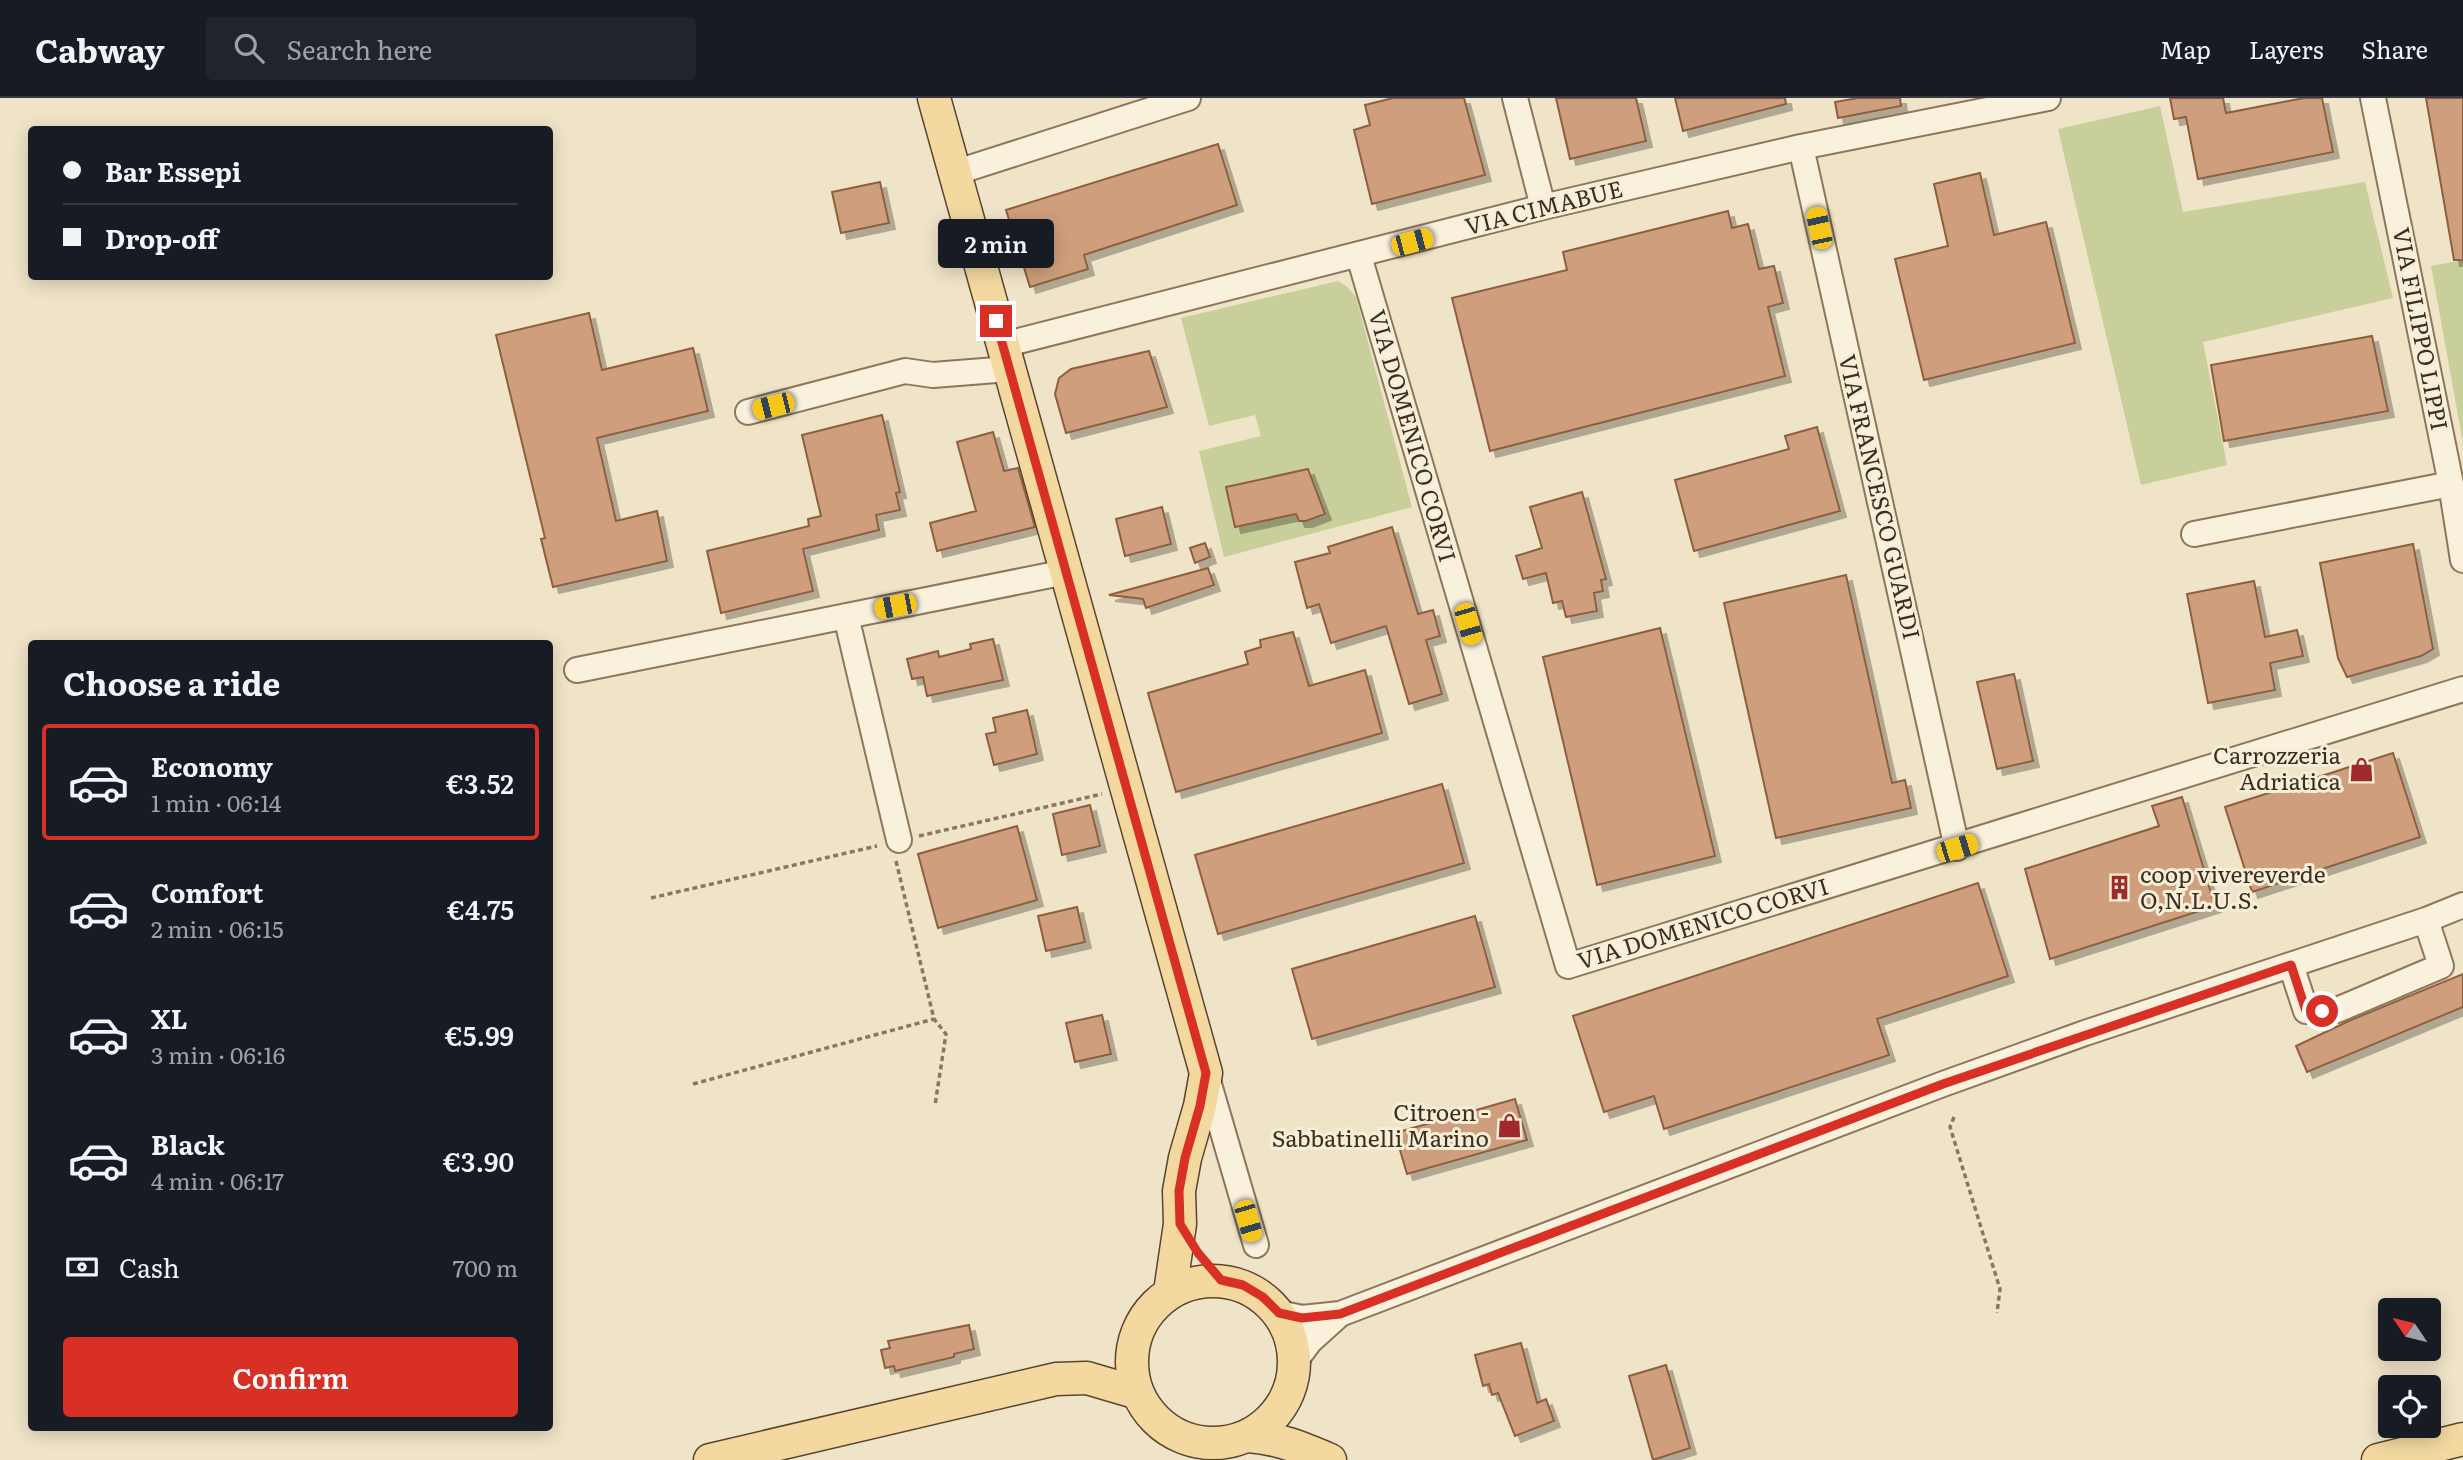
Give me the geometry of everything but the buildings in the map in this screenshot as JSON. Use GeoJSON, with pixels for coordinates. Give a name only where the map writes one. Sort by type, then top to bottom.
{"type":"FeatureCollection","features":[{"type":"Feature","properties":{"kind":"main road"},"geometry":{"type":"LineString","coordinates":[[933,98],[1206,1073],[1179,1191],[1180,1224],[1170,1292]]}},
{"type":"Feature","properties":{"kind":"main road"},"geometry":{"type":"LineString","coordinates":[[1180,1224],[1198,1253],[1221,1280]]}},
{"type":"Feature","properties":{"kind":"main road"},"geometry":{"type":"LineString","coordinates":[[1221,1280],[1243,1285],[1263,1297],[1288,1327],[1293,1344],[1297,1414],[1309,1437],[1330,1460],[1272,1438],[1236,1446],[1213,1444],[1200,1451],[1160,1424],[1147,1410],[1138,1393],[1132,1372],[1132,1350],[1139,1328],[1152,1308],[1170,1292],[1195,1282],[1221,1280]]}},
{"type":"Feature","properties":{"kind":"main road"},"geometry":{"type":"LineString","coordinates":[[710,1460],[1056,1379],[1087,1378],[1107,1371],[1132,1350]]}},
{"type":"Feature","properties":{"kind":"main road"},"geometry":{"type":"LineString","coordinates":[[1236,1446],[1267,1424],[1282,1406],[1293,1373]]}},
{"type":"Feature","properties":{"kind":"main road"},"geometry":{"type":"LineString","coordinates":[[1087,1378],[1138,1393]]}},
{"type":"Feature","properties":{"kind":"main road"},"geometry":{"type":"LineString","coordinates":[[2378,1460],[2463,1439]]}},
{"type":"Feature","properties":{"kind":"street"},"geometry":{"type":"LineString","coordinates":[[954,173],[1188,98]]}},
{"type":"Feature","properties":{"kind":"street"},"geometry":{"type":"LineString","coordinates":[[1515,98],[1544,207]]}},
{"type":"Feature","properties":{"kind":"street","name":"VIA CIMABUE"},"geometry":{"type":"LineString","coordinates":[[748,412],[905,371],[933,375],[1006,357],[1359,256],[1544,207],[1801,147],[2048,98]]}},
{"type":"Feature","properties":{"kind":"street","name":"VIA FILIPPO LIPPI"},"geometry":{"type":"LineString","coordinates":[[2373,98],[2451,484],[2463,560]]}},
{"type":"Feature","properties":{"kind":"street","name":"VIA FRANCESCO GUARDI"},"geometry":{"type":"LineString","coordinates":[[1801,147],[1957,848]]}},
{"type":"Feature","properties":{"kind":"street","name":"VIA DOMENICO CORVI"},"geometry":{"type":"LineString","coordinates":[[1359,256],[1568,966],[1957,848],[2463,689]]}},
{"type":"Feature","properties":{"kind":"street"},"geometry":{"type":"LineString","coordinates":[[2194,534],[2451,484]]}},
{"type":"Feature","properties":{"kind":"street"},"geometry":{"type":"LineString","coordinates":[[577,670],[1066,572]]}},
{"type":"Feature","properties":{"kind":"street"},"geometry":{"type":"LineString","coordinates":[[846,616],[897,848]]}},
{"type":"Feature","properties":{"kind":"street"},"geometry":{"type":"LineString","coordinates":[[1279,1313],[1302,1318],[1340,1314],[1943,1084],[2426,920],[2463,905]]}},
{"type":"Feature","properties":{"kind":"street"},"geometry":{"type":"LineString","coordinates":[[2291,965],[2306,1011],[2337,1010],[2441,966],[2426,920]]}},
{"type":"Feature","properties":{"kind":"street"},"geometry":{"type":"LineString","coordinates":[[1206,1073],[1255,1245]]}},
{"type":"Feature","properties":{"kind":"street"},"geometry":{"type":"LineString","coordinates":[[1293,1373],[1310,1341],[1340,1314]]}},
{"type":"Feature","properties":{"kind":"path"},"geometry":{"type":"LineString","coordinates":[[897,848],[934,1020],[946,1034],[934,1105]]}},
{"type":"Feature","properties":{"kind":"path"},"geometry":{"type":"LineString","coordinates":[[693,1084],[934,1020]]}},
{"type":"Feature","properties":{"kind":"path"},"geometry":{"type":"LineString","coordinates":[[1954,1117],[1951,1127],[2000,1289],[1997,1313]]}},
{"type":"Feature","properties":{"kind":"green space"},"geometry":{"type":"Polygon","coordinates":[[[2160,106],[2183,212],[2365,182],[2393,298],[2203,342],[2227,465],[2141,485],[2058,129],[2160,106]]]}},
{"type":"Feature","properties":{"kind":"green space"},"geometry":{"type":"Polygon","coordinates":[[[2463,260],[2463,443],[2431,266],[2463,260]]]}},
{"type":"Feature","properties":{"kind":"green space"},"geometry":{"type":"Polygon","coordinates":[[[1338,281],[1356,297],[1412,507],[1224,557],[1199,451],[1261,436],[1255,415],[1209,426],[1181,318],[1338,281]]]}},
{"type":"Feature","properties":{"kind":"place","name":"Carrozzeria Adriatica"},"geometry":{"type":"Point","coordinates":[2361,769]}},
{"type":"Feature","properties":{"kind":"place","name":"coop vivereverde O,N.L.U.S."},"geometry":{"type":"Point","coordinates":[2120,888]}},
{"type":"Feature","properties":{"kind":"place","name":"Citroen - Sabbatinelli Marino"},"geometry":{"type":"Point","coordinates":[1509,1126]}},
{"type":"Feature","properties":{"kind":"route"},"geometry":{"type":"LineString","coordinates":[[996,321],[1206,1073],[1179,1191],[1180,1224],[1198,1253],[1221,1280],[1243,1285],[1263,1297],[1279,1313],[1302,1318],[1340,1314],[1943,1084],[2085,1033],[2291,965],[2306,1011],[2322,1011]]}}]}
